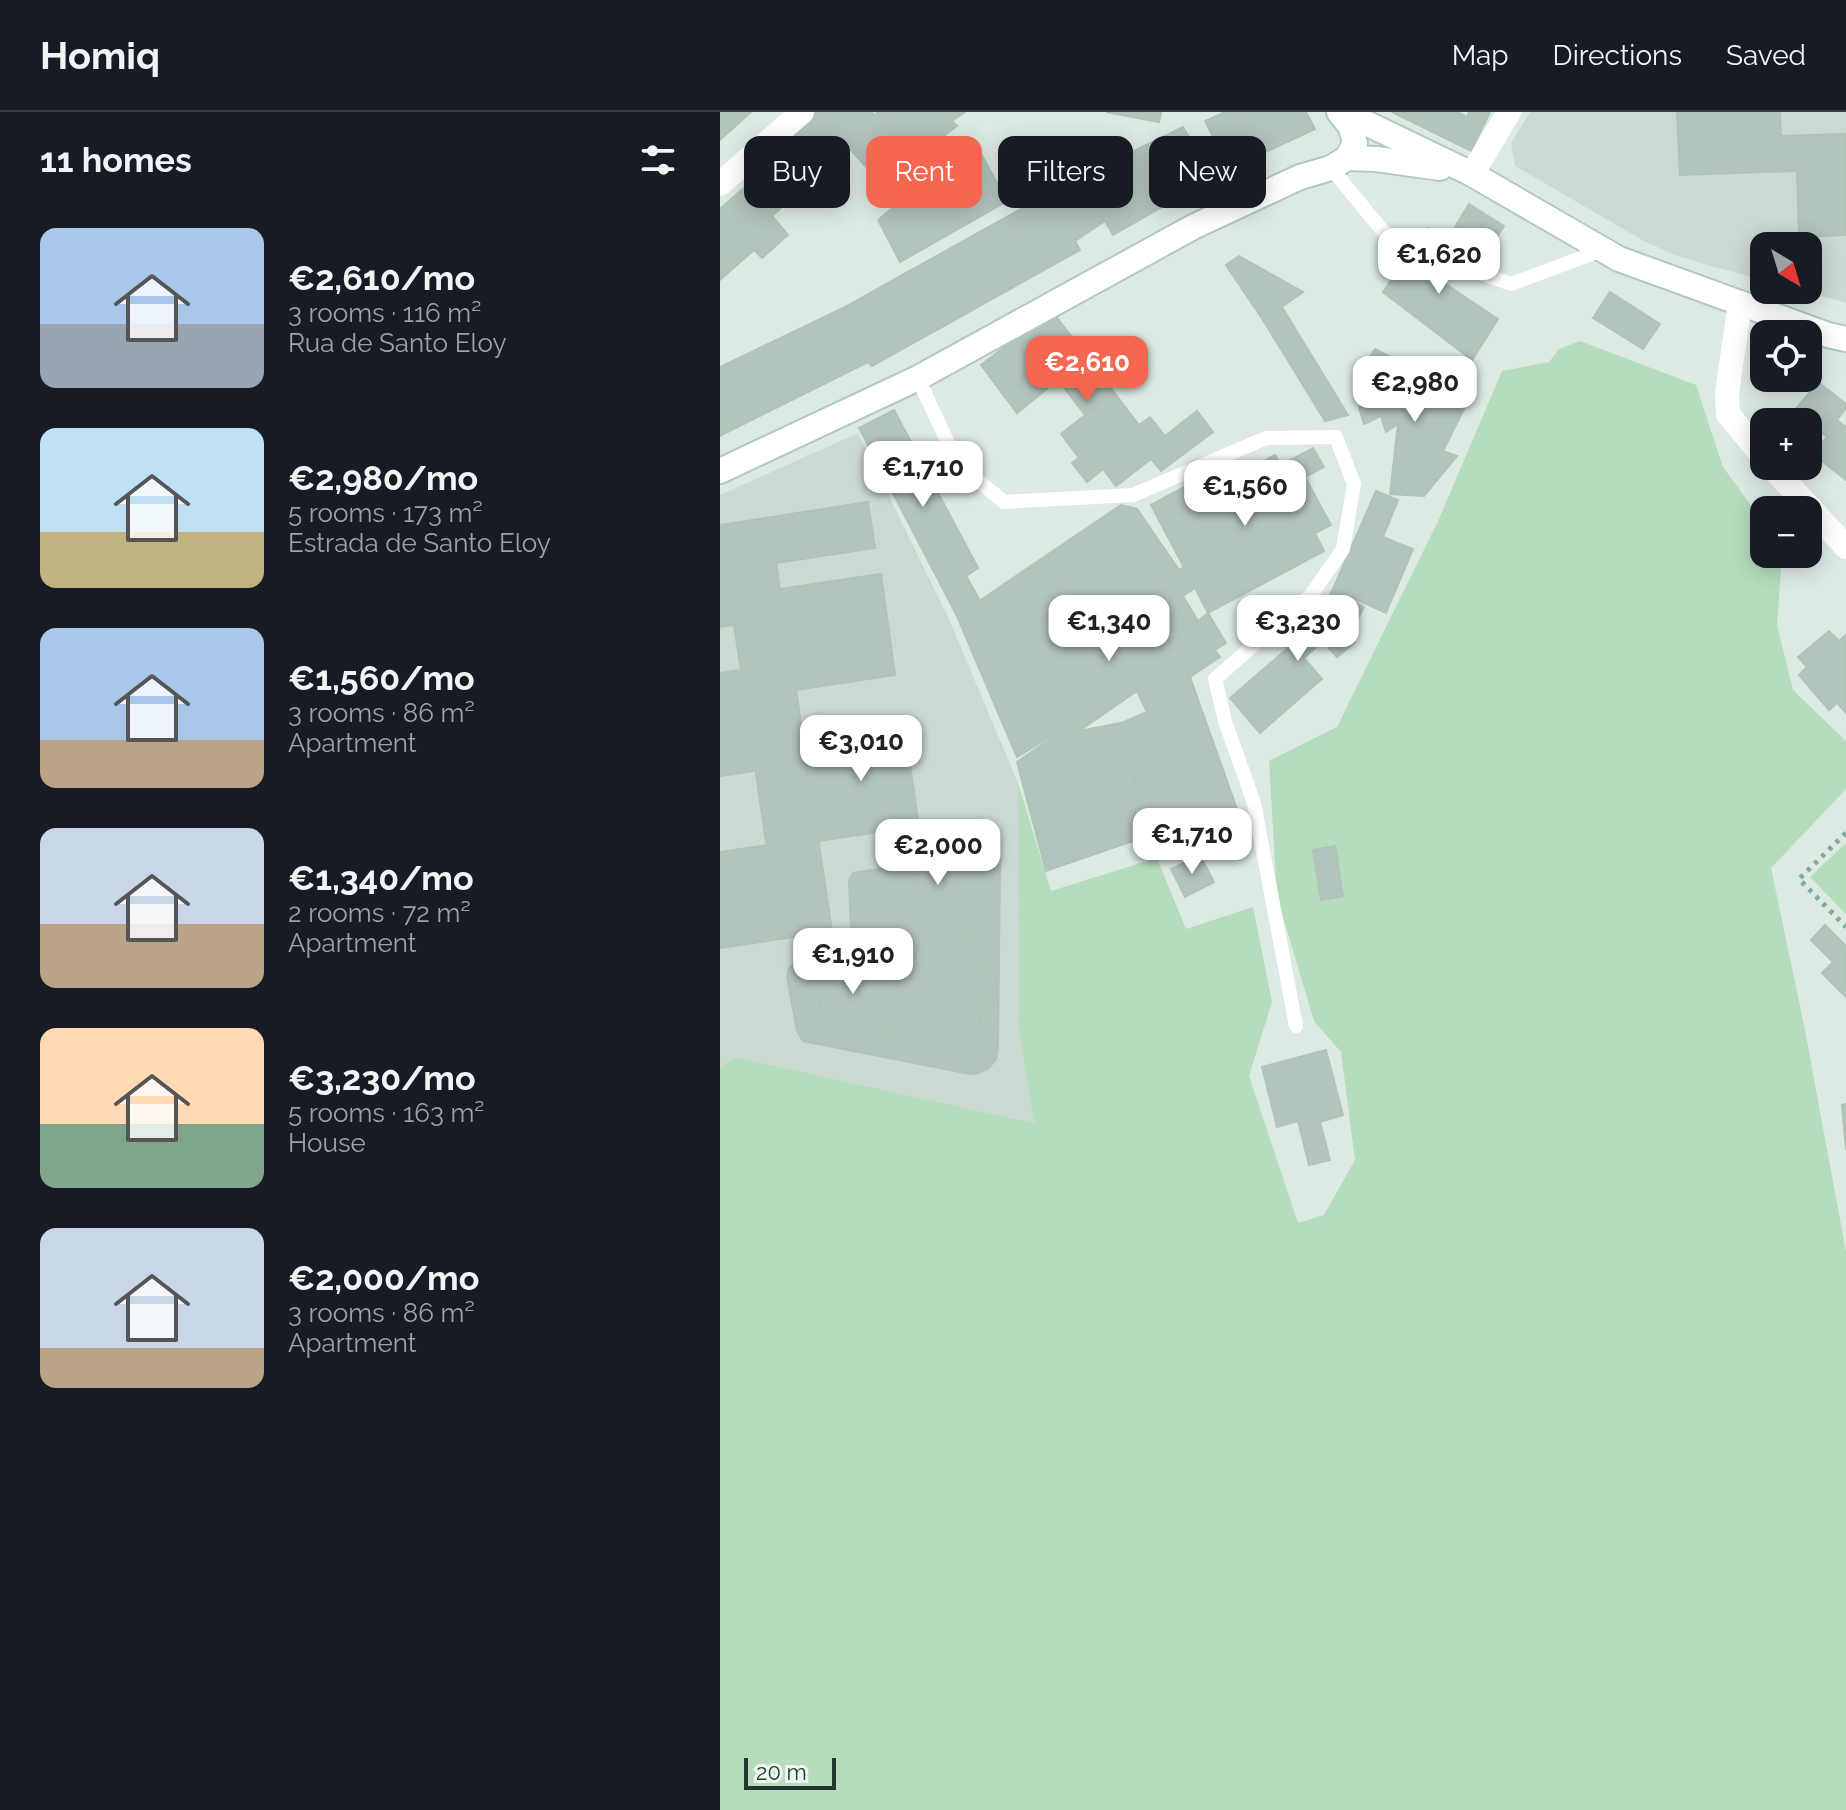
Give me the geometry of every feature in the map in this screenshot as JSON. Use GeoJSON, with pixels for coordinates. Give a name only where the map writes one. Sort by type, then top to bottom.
{"type":"FeatureCollection","features":[{"type":"Feature","properties":{"kind":"main road"},"geometry":{"type":"LineString","coordinates":[[720,184],[802,112]]}},
{"type":"Feature","properties":{"kind":"main road"},"geometry":{"type":"LineString","coordinates":[[1344,112],[1472,174],[1619,259],[1846,339]]}},
{"type":"Feature","properties":{"kind":"main road"},"geometry":{"type":"LineString","coordinates":[[1339,163],[1355,143],[1344,112]]}},
{"type":"Feature","properties":{"kind":"main road"},"geometry":{"type":"LineString","coordinates":[[1472,174],[1509,112]]}},
{"type":"Feature","properties":{"kind":"main road"},"geometry":{"type":"LineString","coordinates":[[720,471],[918,378],[1193,227],[1300,177],[1339,163],[1421,164],[1472,174]]}},
{"type":"Feature","properties":{"kind":"main road"},"geometry":{"type":"LineString","coordinates":[[1740,303],[1727,393],[1728,414],[1750,441]]}},
{"type":"Feature","properties":{"kind":"main road"},"geometry":{"type":"LineString","coordinates":[[1784,480],[1846,547]]}},
{"type":"Feature","properties":{"kind":"lane"},"geometry":{"type":"LineString","coordinates":[[1339,163],[1392,242],[1511,284],[1602,250]]}},
{"type":"Feature","properties":{"kind":"lane"},"geometry":{"type":"LineString","coordinates":[[918,378],[957,463],[1004,502],[1133,495],[1266,438],[1336,437],[1354,484],[1343,549],[1311,595],[1215,679],[1225,721],[1254,803],[1296,1026]]}},
{"type":"Feature","properties":{"kind":"path"},"geometry":{"type":"LineString","coordinates":[[1846,833],[1799,879],[1846,927]]}},
{"type":"Feature","properties":{"kind":"shaded area"},"geometry":{"type":"Polygon","coordinates":[[[1530,112],[1846,112],[1846,303],[1822,296],[1822,232],[1750,232],[1750,276],[1707,265],[1644,241],[1515,166],[1511,143],[1530,112]]]}},
{"type":"Feature","properties":{"kind":"shaded area"},"geometry":{"type":"Polygon","coordinates":[[[858,433],[949,619],[1018,783],[1019,1030],[1034,1123],[735,1057],[720,1067],[720,495],[858,433]]]}},
{"type":"Feature","properties":{"kind":"green space"},"geometry":{"type":"Polygon","coordinates":[[[1580,341],[1696,385],[1723,467],[1750,504],[1750,568],[1781,568],[1777,625],[1793,690],[1846,741],[1846,789],[1771,868],[1846,1252],[1846,1810],[720,1810],[720,1067],[735,1057],[1034,1123],[1019,1030],[1018,783],[1051,891],[1157,858],[1186,929],[1253,907],[1272,1002],[1249,1076],[1298,1223],[1324,1215],[1355,1160],[1341,1052],[1314,1021],[1277,897],[1269,761],[1337,727],[1439,519],[1502,371],[1549,362],[1559,349],[1580,341]]]}},
{"type":"Feature","properties":{"kind":"green space"},"geometry":{"type":"Polygon","coordinates":[[[1846,843],[1846,914],[1810,877],[1846,843]]]}},
{"type":"Feature","properties":{"kind":"building"},"geometry":{"type":"Polygon","coordinates":[[[720,112],[751,112],[720,140],[720,112]]]}},
{"type":"Feature","properties":{"kind":"building"},"geometry":{"type":"Polygon","coordinates":[[[816,112],[872,112],[874,115],[878,112],[965,112],[952,121],[957,126],[946,136],[866,136],[866,167],[850,149],[850,136],[789,136],[816,112]]]}},
{"type":"Feature","properties":{"kind":"building"},"geometry":{"type":"Polygon","coordinates":[[[1106,112],[1161,112],[1159,122],[1106,112]]]}},
{"type":"Feature","properties":{"kind":"building"},"geometry":{"type":"Polygon","coordinates":[[[1225,112],[1306,112],[1315,129],[1266,152],[1266,136],[1212,136],[1205,121],[1225,112]]]}},
{"type":"Feature","properties":{"kind":"building"},"geometry":{"type":"Polygon","coordinates":[[[1392,112],[1457,112],[1467,117],[1469,112],[1490,112],[1471,151],[1392,112]]]}},
{"type":"Feature","properties":{"kind":"building"},"geometry":{"type":"Polygon","coordinates":[[[1677,112],[1780,112],[1781,136],[1846,134],[1846,235],[1822,236],[1822,232],[1799,232],[1797,171],[1680,175],[1677,112]]]}},
{"type":"Feature","properties":{"kind":"building"},"geometry":{"type":"Polygon","coordinates":[[[1183,127],[1188,136],[1165,136],[1183,127]]]}},
{"type":"Feature","properties":{"kind":"building"},"geometry":{"type":"Polygon","coordinates":[[[1149,144],[1149,208],[1160,208],[1113,235],[1105,221],[1075,241],[1080,250],[872,366],[868,362],[720,436],[720,367],[843,308],[1023,208],[1133,208],[1133,152],[1149,144]]]}},
{"type":"Feature","properties":{"kind":"building"},"geometry":{"type":"Polygon","coordinates":[[[982,156],[998,185],[998,206],[900,262],[878,220],[893,208],[982,208],[982,156]]]}},
{"type":"Feature","properties":{"kind":"building"},"geometry":{"type":"Polygon","coordinates":[[[744,188],[744,208],[781,208],[772,216],[788,235],[762,258],[754,250],[720,280],[720,209],[744,188]]]}},
{"type":"Feature","properties":{"kind":"building"},"geometry":{"type":"Polygon","coordinates":[[[1469,204],[1504,226],[1486,254],[1452,232],[1469,204]]]}},
{"type":"Feature","properties":{"kind":"building"},"geometry":{"type":"Polygon","coordinates":[[[1427,228],[1457,247],[1438,279],[1498,319],[1472,360],[1383,292],[1427,228]]]}},
{"type":"Feature","properties":{"kind":"building"},"geometry":{"type":"Polygon","coordinates":[[[1239,256],[1303,292],[1263,320],[1226,265],[1239,256]]]}},
{"type":"Feature","properties":{"kind":"building"},"geometry":{"type":"Polygon","coordinates":[[[1610,292],[1660,324],[1643,349],[1593,318],[1610,292]]]}},
{"type":"Feature","properties":{"kind":"building"},"geometry":{"type":"Polygon","coordinates":[[[1282,307],[1348,415],[1325,421],[1263,320],[1282,307]]]}},
{"type":"Feature","properties":{"kind":"building"},"geometry":{"type":"Polygon","coordinates":[[[1052,311],[1139,425],[1150,417],[1165,436],[1197,411],[1213,432],[1161,471],[1151,459],[1116,486],[1103,469],[1087,482],[1072,463],[1079,458],[1061,434],[1085,415],[1058,380],[1017,413],[981,365],[1052,311]]]}},
{"type":"Feature","properties":{"kind":"building"},"geometry":{"type":"Polygon","coordinates":[[[1375,349],[1469,399],[1443,451],[1457,456],[1424,496],[1390,494],[1398,424],[1386,432],[1381,416],[1364,424],[1359,407],[1379,397],[1397,403],[1402,391],[1363,368],[1375,349]]]}},
{"type":"Feature","properties":{"kind":"building"},"geometry":{"type":"Polygon","coordinates":[[[1822,385],[1846,404],[1837,420],[1846,427],[1846,480],[1822,461],[1822,443],[1827,437],[1822,433],[1822,408],[1796,408],[1810,392],[1822,392],[1822,385]]]}},
{"type":"Feature","properties":{"kind":"building"},"geometry":{"type":"Polygon","coordinates":[[[894,410],[978,568],[966,576],[980,601],[957,616],[859,428],[894,410]]]}},
{"type":"Feature","properties":{"kind":"building"},"geometry":{"type":"Polygon","coordinates":[[[1313,448],[1324,467],[1305,477],[1331,525],[1315,533],[1324,551],[1208,613],[1151,505],[1217,469],[1236,504],[1260,491],[1249,469],[1275,455],[1281,465],[1313,448]]]}},
{"type":"Feature","properties":{"kind":"building"},"geometry":{"type":"Polygon","coordinates":[[[1376,491],[1398,500],[1383,537],[1413,549],[1386,613],[1333,589],[1376,491]]]}},
{"type":"Feature","properties":{"kind":"building"},"geometry":{"type":"Polygon","coordinates":[[[868,502],[875,548],[776,563],[780,589],[881,574],[895,675],[796,690],[832,931],[780,939],[741,670],[777,665],[770,619],[720,627],[720,525],[868,502]]]}},
{"type":"Feature","properties":{"kind":"building"},"geometry":{"type":"Polygon","coordinates":[[[1121,505],[1137,509],[1179,570],[1184,567],[1195,588],[1183,596],[1198,621],[1208,613],[1226,643],[1215,650],[1220,657],[1190,677],[1238,812],[1150,846],[1121,723],[1147,712],[1137,691],[1079,731],[1073,723],[1017,757],[957,616],[1121,505]]]}},
{"type":"Feature","properties":{"kind":"building"},"geometry":{"type":"Polygon","coordinates":[[[1333,589],[1364,607],[1349,634],[1355,642],[1337,657],[1323,641],[1304,658],[1322,679],[1260,733],[1230,698],[1295,642],[1290,636],[1321,609],[1333,589]]]}},
{"type":"Feature","properties":{"kind":"building"},"geometry":{"type":"Polygon","coordinates":[[[770,619],[777,665],[741,670],[734,625],[770,619]]]}},
{"type":"Feature","properties":{"kind":"building"},"geometry":{"type":"Polygon","coordinates":[[[1829,631],[1839,641],[1846,635],[1846,713],[1837,703],[1829,710],[1799,675],[1807,667],[1798,657],[1829,631]]]}},
{"type":"Feature","properties":{"kind":"building"},"geometry":{"type":"Polygon","coordinates":[[[741,670],[756,771],[720,776],[720,673],[741,670]]]}},
{"type":"Feature","properties":{"kind":"building"},"geometry":{"type":"Polygon","coordinates":[[[1073,723],[1079,731],[1121,723],[1147,836],[1046,871],[1017,762],[1073,723]]]}},
{"type":"Feature","properties":{"kind":"building"},"geometry":{"type":"Polygon","coordinates":[[[904,725],[919,826],[818,841],[803,740],[904,725]]]}},
{"type":"Feature","properties":{"kind":"building"},"geometry":{"type":"Polygon","coordinates":[[[767,845],[780,939],[720,948],[720,852],[767,845]]]}},
{"type":"Feature","properties":{"kind":"building"},"geometry":{"type":"Polygon","coordinates":[[[1335,846],[1343,896],[1321,900],[1313,850],[1335,846]]]}},
{"type":"Feature","properties":{"kind":"building"},"geometry":{"type":"Polygon","coordinates":[[[991,852],[1000,860],[998,1048],[996,1059],[989,1068],[970,1074],[803,1041],[797,1031],[787,977],[789,968],[801,958],[835,949],[848,942],[851,931],[849,880],[853,873],[991,852]],[[958,873],[914,880],[917,901],[873,908],[880,952],[814,963],[825,1039],[892,1029],[895,1053],[983,1040],[979,1013],[994,1011],[987,963],[972,966],[958,873]]]}},
{"type":"Feature","properties":{"kind":"building"},"geometry":{"type":"Polygon","coordinates":[[[1200,855],[1214,882],[1185,897],[1171,869],[1200,855]]]}},
{"type":"Feature","properties":{"kind":"building"},"geometry":{"type":"Polygon","coordinates":[[[958,873],[961,894],[917,901],[914,880],[958,873]]]}},
{"type":"Feature","properties":{"kind":"building"},"geometry":{"type":"Polygon","coordinates":[[[961,894],[983,1040],[895,1053],[873,908],[961,894]]]}},
{"type":"Feature","properties":{"kind":"building"},"geometry":{"type":"Polygon","coordinates":[[[1825,925],[1846,946],[1846,997],[1822,973],[1833,962],[1811,940],[1825,925]]]}},
{"type":"Feature","properties":{"kind":"building"},"geometry":{"type":"Polygon","coordinates":[[[880,952],[892,1029],[825,1039],[814,963],[880,952]]]}},
{"type":"Feature","properties":{"kind":"building"},"geometry":{"type":"Polygon","coordinates":[[[987,963],[994,1011],[979,1013],[972,966],[987,963]]]}},
{"type":"Feature","properties":{"kind":"building"},"geometry":{"type":"Polygon","coordinates":[[[1326,1050],[1343,1115],[1320,1122],[1330,1160],[1309,1165],[1298,1121],[1277,1127],[1262,1067],[1326,1050]]]}},
{"type":"Feature","properties":{"kind":"building"},"geometry":{"type":"Polygon","coordinates":[[[1846,1104],[1846,1150],[1842,1105],[1846,1104]]]}}]}
